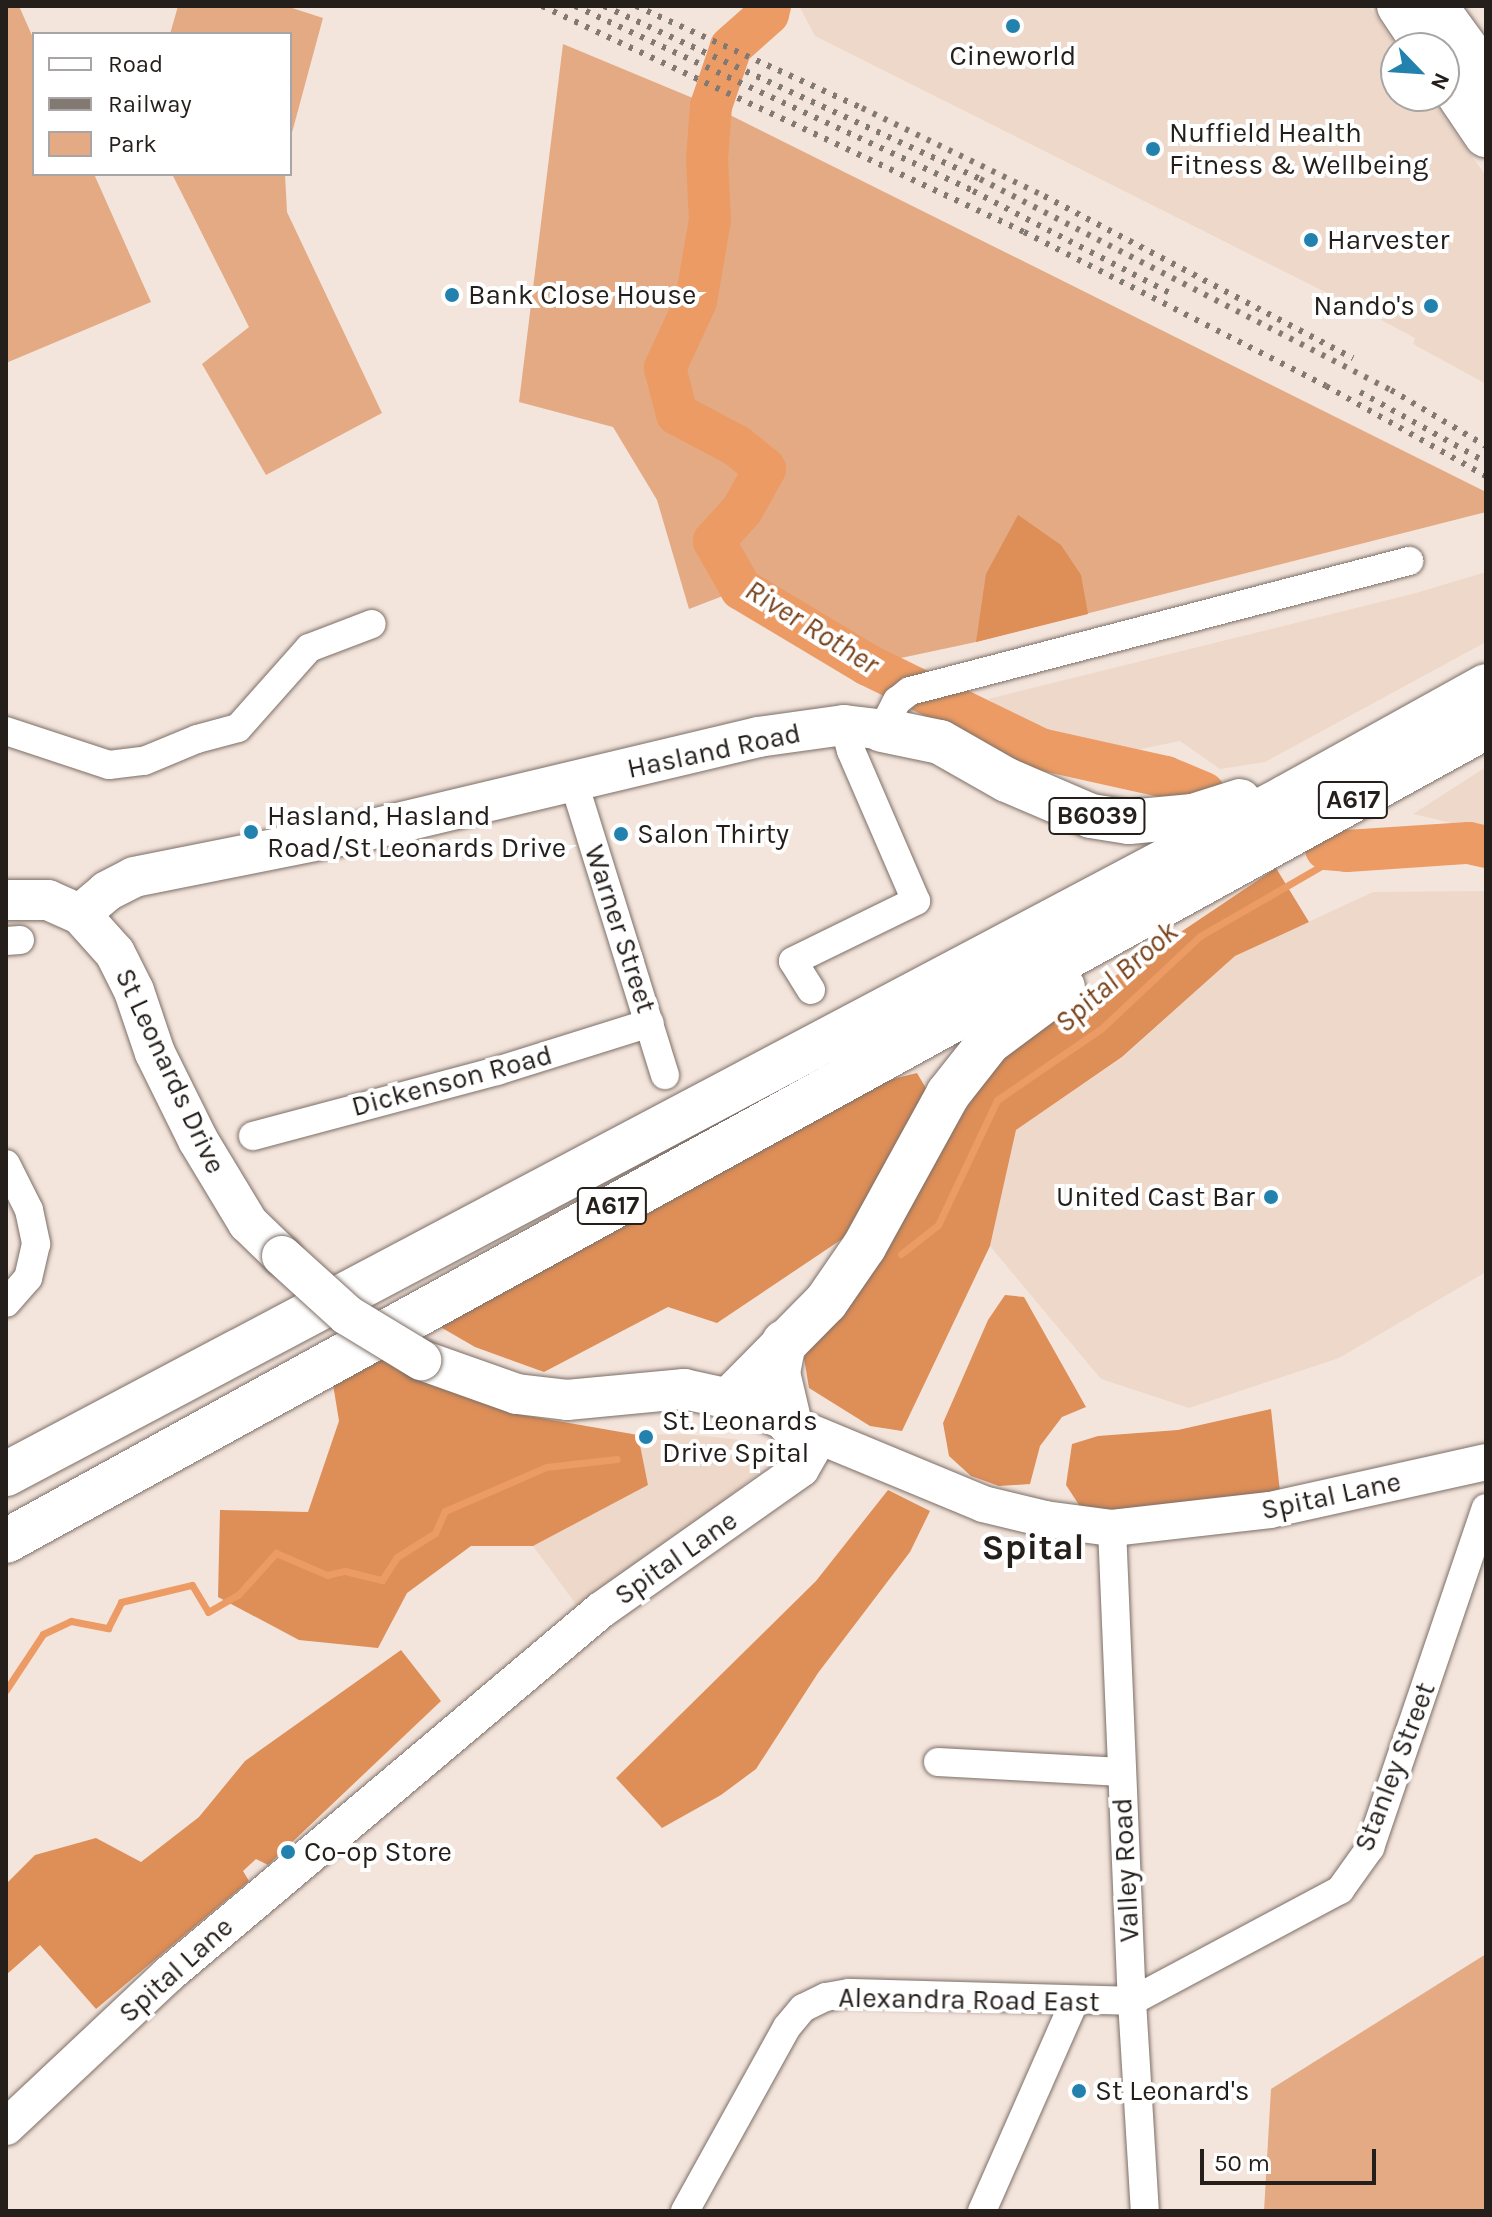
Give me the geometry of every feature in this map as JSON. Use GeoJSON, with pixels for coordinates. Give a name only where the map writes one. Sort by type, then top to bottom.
{"type":"FeatureCollection","features":[{"type":"Feature","properties":{"kind":"highway"},"geometry":{"type":"LineString","coordinates":[[1399,6],[1416,32]]}},
{"type":"Feature","properties":{"kind":"highway"},"geometry":{"type":"LineString","coordinates":[[1435,6],[1486,76]]}},
{"type":"Feature","properties":{"kind":"highway"},"geometry":{"type":"LineString","coordinates":[[1460,97],[1486,135]]}},
{"type":"Feature","properties":{"kind":"highway","name":"A617"},"geometry":{"type":"LineString","coordinates":[[6,1474],[1286,797],[1486,686]]}},
{"type":"Feature","properties":{"kind":"highway","name":"B6039"},"geometry":{"type":"LineString","coordinates":[[874,719],[940,742],[1007,780],[1091,816],[1129,822],[1193,816],[1239,801],[1286,797]]}},
{"type":"Feature","properties":{"kind":"highway","name":"A617"},"geometry":{"type":"LineString","coordinates":[[6,1541],[1486,727]]}},
{"type":"Feature","properties":{"kind":"highway"},"geometry":{"type":"LineString","coordinates":[[730,1399],[826,1302],[864,1247],[948,1094],[989,1042],[1220,873]]}},
{"type":"Feature","properties":{"kind":"highway"},"geometry":{"type":"LineString","coordinates":[[784,1342],[778,1373],[804,1431]]}},
{"type":"Feature","properties":{"kind":"main road","name":"Hasland Road"},"geometry":{"type":"LineString","coordinates":[[80,914],[107,891],[134,877],[364,831],[758,737],[874,719]]}},
{"type":"Feature","properties":{"kind":"main road"},"geometry":{"type":"LineString","coordinates":[[6,900],[48,900],[80,914]]}},
{"type":"Feature","properties":{"kind":"main road","name":"St Leonards Drive"},"geometry":{"type":"LineString","coordinates":[[80,914],[115,953],[134,991],[155,1053],[222,1183],[248,1223],[347,1315],[421,1360],[529,1395],[567,1400],[684,1389],[730,1399]]}},
{"type":"Feature","properties":{"kind":"street","name":"Hasland Road"},"geometry":{"type":"LineString","coordinates":[[874,719],[910,691],[956,677],[1409,561]]}},
{"type":"Feature","properties":{"kind":"street"},"geometry":{"type":"LineString","coordinates":[[6,731],[109,765],[144,761],[197,739],[238,728],[309,648],[372,624]]}},
{"type":"Feature","properties":{"kind":"street"},"geometry":{"type":"LineString","coordinates":[[811,990],[793,961],[916,901],[851,751],[874,719]]}},
{"type":"Feature","properties":{"kind":"street","name":"Warner Street"},"geometry":{"type":"LineString","coordinates":[[574,783],[665,1075]]}},
{"type":"Feature","properties":{"kind":"street","name":"Dickenson Road"},"geometry":{"type":"LineString","coordinates":[[253,1136],[526,1063],[650,1023]]}},
{"type":"Feature","properties":{"kind":"street"},"geometry":{"type":"LineString","coordinates":[[6,1164],[29,1210],[36,1244],[28,1278],[6,1303]]}},
{"type":"Feature","properties":{"kind":"street","name":"St Leonards Drive"},"geometry":{"type":"LineString","coordinates":[[730,1399],[804,1431]]}},
{"type":"Feature","properties":{"kind":"street","name":"Spital Lane"},"geometry":{"type":"LineString","coordinates":[[6,2127],[169,1974],[578,1630],[801,1469],[804,1431],[983,1504],[1045,1519],[1112,1528],[1270,1510],[1486,1462]]}},
{"type":"Feature","properties":{"kind":"street","name":"Stanley Street"},"geometry":{"type":"LineString","coordinates":[[1132,2001],[1340,1890],[1370,1848],[1486,1508]]}},
{"type":"Feature","properties":{"kind":"street","name":"Valley Road"},"geometry":{"type":"LineString","coordinates":[[1112,1528],[1132,2001],[1145,2211]]}},
{"type":"Feature","properties":{"kind":"street"},"geometry":{"type":"LineString","coordinates":[[938,1762],[1122,1772]]}},
{"type":"Feature","properties":{"kind":"street","name":"Alexandra Road East"},"geometry":{"type":"LineString","coordinates":[[685,2211],[787,2027],[803,2008],[849,1993],[1074,2002],[1132,2001]]}},
{"type":"Feature","properties":{"kind":"street"},"geometry":{"type":"LineString","coordinates":[[982,2211],[1074,2002]]}},
{"type":"Feature","properties":{"kind":"shaded area"},"geometry":{"type":"Polygon","coordinates":[[[799,6],[1369,6],[1386,32],[1380,32],[1380,112],[1440,112],[1486,176],[1486,384],[1413,344],[1415,338],[1381,320],[815,36],[799,6]]]}},
{"type":"Feature","properties":{"kind":"shaded area"},"geometry":{"type":"Polygon","coordinates":[[[1018,515],[1061,545],[1081,575],[1088,614],[976,642],[986,574],[1018,515]]]}},
{"type":"Feature","properties":{"kind":"shaded area"},"geometry":{"type":"Polygon","coordinates":[[[1486,572],[1486,642],[1265,762],[1220,769],[1180,741],[1111,755],[1036,734],[988,699],[1416,593],[1486,572]]]}},
{"type":"Feature","properties":{"kind":"shaded area"},"geometry":{"type":"Polygon","coordinates":[[[1486,767],[1486,831],[1413,814],[1486,767]]]}},
{"type":"Feature","properties":{"kind":"shaded area"},"geometry":{"type":"Polygon","coordinates":[[[1276,868],[1309,922],[1235,956],[1122,1057],[1016,1130],[990,1246],[902,1431],[870,1426],[809,1388],[804,1358],[819,1329],[1005,1050],[1276,868]]]}},
{"type":"Feature","properties":{"kind":"shaded area","name":"United Cast Bar"},"geometry":{"type":"Polygon","coordinates":[[[1486,891],[1486,1272],[1339,1358],[1189,1408],[1101,1379],[990,1246],[1016,1130],[1123,1057],[1235,956],[1373,892],[1486,891]]]}},
{"type":"Feature","properties":{"kind":"shaded area"},"geometry":{"type":"Polygon","coordinates":[[[917,1073],[930,1095],[866,1223],[717,1323],[668,1307],[544,1372],[475,1347],[430,1321],[860,1087],[917,1073]]]}},
{"type":"Feature","properties":{"kind":"shaded area"},"geometry":{"type":"Polygon","coordinates":[[[1005,1295],[1024,1297],[1086,1407],[1062,1417],[1040,1446],[1030,1484],[999,1486],[971,1476],[949,1456],[943,1423],[988,1320],[1005,1295]]]}},
{"type":"Feature","properties":{"kind":"shaded area"},"geometry":{"type":"Polygon","coordinates":[[[373,1354],[523,1415],[638,1435],[648,1485],[533,1546],[471,1546],[407,1593],[378,1648],[299,1640],[218,1597],[220,1510],[308,1512],[339,1421],[332,1378],[373,1354]]]}},
{"type":"Feature","properties":{"kind":"shaded area"},"geometry":{"type":"Polygon","coordinates":[[[1271,1409],[1280,1492],[1115,1511],[1081,1508],[1066,1485],[1072,1444],[1098,1436],[1178,1430],[1271,1409]]]}},
{"type":"Feature","properties":{"kind":"shaded area"},"geometry":{"type":"Polygon","coordinates":[[[685,1434],[741,1440],[758,1451],[760,1471],[704,1517],[675,1534],[578,1607],[533,1546],[648,1485],[638,1435],[685,1434]]]}},
{"type":"Feature","properties":{"kind":"shaded area"},"geometry":{"type":"Polygon","coordinates":[[[888,1490],[930,1511],[910,1552],[818,1673],[756,1769],[721,1795],[662,1828],[616,1778],[816,1581],[888,1490]]]}},
{"type":"Feature","properties":{"kind":"shaded area"},"geometry":{"type":"Polygon","coordinates":[[[401,1650],[441,1701],[268,1865],[256,1859],[243,1871],[249,1881],[96,2009],[40,1945],[6,1975],[6,1884],[35,1855],[96,1838],[141,1862],[199,1817],[245,1761],[401,1650]]]}},
{"type":"Feature","properties":{"kind":"green space"},"geometry":{"type":"Polygon","coordinates":[[[6,6],[19,6],[32,35],[32,176],[95,176],[151,302],[6,363],[6,6]]]}},
{"type":"Feature","properties":{"kind":"green space"},"geometry":{"type":"Polygon","coordinates":[[[178,6],[286,6],[323,18],[292,133],[292,32],[171,32],[178,6]]]}},
{"type":"Feature","properties":{"kind":"green space"},"geometry":{"type":"Polygon","coordinates":[[[563,44],[712,106],[1486,492],[1486,512],[976,642],[868,665],[741,589],[689,609],[657,500],[613,427],[519,402],[563,44]]]}},
{"type":"Feature","properties":{"kind":"green space"},"geometry":{"type":"Polygon","coordinates":[[[173,176],[285,176],[287,212],[382,413],[266,475],[202,364],[249,327],[173,176]]]}},
{"type":"Feature","properties":{"kind":"green space"},"geometry":{"type":"Polygon","coordinates":[[[1486,1954],[1486,2211],[1264,2211],[1271,2089],[1486,1954]]]}},
{"type":"Feature","properties":{"kind":"waterway","name":"River Rother"},"geometry":{"type":"LineString","coordinates":[[770,6],[768,14],[731,47],[711,106],[707,159],[710,220],[696,301],[665,368],[677,414],[737,446],[765,469],[742,510],[714,541],[741,589],[868,665],[1040,749],[1166,777],[1204,793]]}},
{"type":"Feature","properties":{"kind":"waterway","name":"River Rother"},"geometry":{"type":"LineString","coordinates":[[1326,849],[1347,851],[1469,843],[1486,847]]}},
{"type":"Feature","properties":{"kind":"waterway","name":"Spital Brook"},"geometry":{"type":"LineString","coordinates":[[901,1254],[938,1225],[997,1100],[1102,1028],[1200,936],[1347,851]]}},
{"type":"Feature","properties":{"kind":"waterway","name":"Spital Brook"},"geometry":{"type":"LineString","coordinates":[[6,1690],[43,1634],[71,1621],[108,1628],[121,1602],[192,1585],[208,1612],[238,1595],[276,1553],[327,1575],[345,1571],[382,1580],[397,1557],[435,1533],[445,1511],[546,1467],[617,1459]]}},
{"type":"Feature","properties":{"kind":"railway"},"geometry":{"type":"LineString","coordinates":[[542,6],[1024,232],[1326,386],[1486,476]]}},
{"type":"Feature","properties":{"kind":"railway"},"geometry":{"type":"LineString","coordinates":[[575,6],[973,191],[1172,294]]}},
{"type":"Feature","properties":{"kind":"railway"},"geometry":{"type":"LineString","coordinates":[[604,6],[980,179],[1391,390],[1486,446]]}},
{"type":"Feature","properties":{"kind":"railway"},"geometry":{"type":"LineString","coordinates":[[636,6],[862,108],[1044,196],[1353,358]]}},
{"type":"Feature","properties":{"kind":"railway"},"geometry":{"type":"LineString","coordinates":[[1360,392],[1486,462]]}},
{"type":"Feature","properties":{"kind":"place","name":"Cineworld"},"geometry":{"type":"Point","coordinates":[1013,26]}},
{"type":"Feature","properties":{"kind":"place","name":"Nuffield Health Fitness & Wellbeing"},"geometry":{"type":"Point","coordinates":[1153,149]}},
{"type":"Feature","properties":{"kind":"place","name":"Harvester"},"geometry":{"type":"Point","coordinates":[1311,240]}},
{"type":"Feature","properties":{"kind":"place","name":"Bank Close House"},"geometry":{"type":"Point","coordinates":[452,295]}},
{"type":"Feature","properties":{"kind":"place","name":"Nando's"},"geometry":{"type":"Point","coordinates":[1431,306]}},
{"type":"Feature","properties":{"kind":"place","name":"Hasland, Hasland Road/St Leonards Drive"},"geometry":{"type":"Point","coordinates":[251,832]}},
{"type":"Feature","properties":{"kind":"place","name":"Salon Thirty"},"geometry":{"type":"Point","coordinates":[621,834]}},
{"type":"Feature","properties":{"kind":"place","name":"United Cast Bar"},"geometry":{"type":"Point","coordinates":[1271,1197]}},
{"type":"Feature","properties":{"kind":"place","name":"St. Leonards Drive Spital"},"geometry":{"type":"Point","coordinates":[646,1437]}},
{"type":"Feature","properties":{"kind":"place","name":"Co-op Store"},"geometry":{"type":"Point","coordinates":[288,1852]}},
{"type":"Feature","properties":{"kind":"place","name":"St Leonard's"},"geometry":{"type":"Point","coordinates":[1079,2091]}},
{"type":"Feature","properties":{"kind":"district","name":"Spital"},"geometry":{"type":"Point","coordinates":[1033,1548]}}]}
